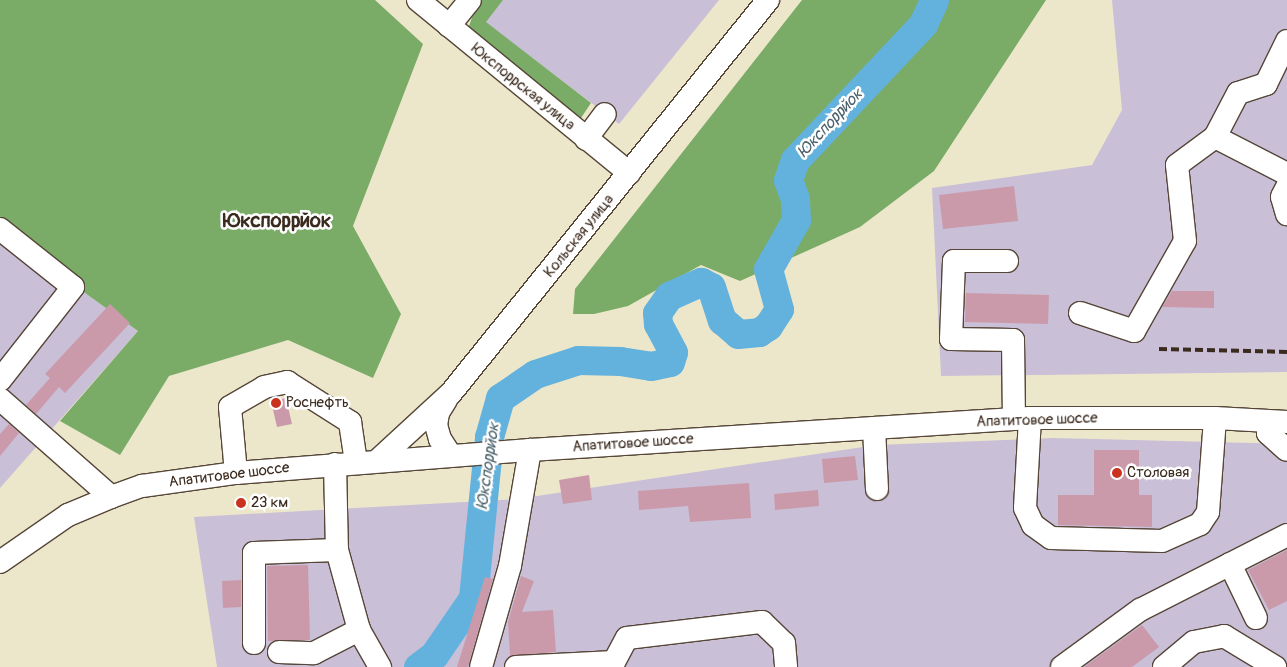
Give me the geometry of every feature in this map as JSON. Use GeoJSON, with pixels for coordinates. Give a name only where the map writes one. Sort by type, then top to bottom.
{"type":"FeatureCollection","features":[{"type":"Feature","properties":{"kind":"street","name":"Юкспоррская улица"},"geometry":{"type":"LineString","coordinates":[[418,0],[629,174]]}},
{"type":"Feature","properties":{"kind":"street"},"geometry":{"type":"LineString","coordinates":[[449,26],[470,0]]}},
{"type":"Feature","properties":{"kind":"street","name":"Кольская улица"},"geometry":{"type":"LineString","coordinates":[[356,462],[451,393],[768,0]]}},
{"type":"Feature","properties":{"kind":"street"},"geometry":{"type":"LineString","coordinates":[[1080,313],[1134,331],[1185,241],[1177,166],[1215,137],[1238,93],[1266,84],[1287,41]]}},
{"type":"Feature","properties":{"kind":"street"},"geometry":{"type":"LineString","coordinates":[[586,139],[606,114]]}},
{"type":"Feature","properties":{"kind":"street"},"geometry":{"type":"LineString","coordinates":[[1215,137],[1287,174]]}},
{"type":"Feature","properties":{"kind":"street"},"geometry":{"type":"LineString","coordinates":[[1287,187],[1282,198],[1287,214]]}},
{"type":"Feature","properties":{"kind":"street"},"geometry":{"type":"LineString","coordinates":[[0,228],[73,287],[0,380]]}},
{"type":"Feature","properties":{"kind":"street"},"geometry":{"type":"LineString","coordinates":[[1007,261],[954,261],[952,339],[1013,340],[1022,418],[1025,508],[1033,525],[1051,538],[1162,541],[1200,524],[1208,512],[1215,418]]}},
{"type":"Feature","properties":{"kind":"street"},"geometry":{"type":"LineString","coordinates":[[236,473],[230,407],[264,387],[287,382],[350,422],[356,462],[337,550],[360,632],[380,667]]}},
{"type":"Feature","properties":{"kind":"street"},"geometry":{"type":"LineString","coordinates":[[451,393],[438,413],[436,425],[440,439],[459,456]]}},
{"type":"Feature","properties":{"kind":"street"},"geometry":{"type":"LineString","coordinates":[[0,399],[111,497]]}},
{"type":"Feature","properties":{"kind":"street","name":"Апатитовое шоссе"},"geometry":{"type":"LineString","coordinates":[[0,562],[68,515],[111,497],[142,486],[236,473],[356,462],[1022,418],[1215,418],[1278,422]]}},
{"type":"Feature","properties":{"kind":"street"},"geometry":{"type":"LineString","coordinates":[[1278,422],[1268,433],[1287,450]]}},
{"type":"Feature","properties":{"kind":"street"},"geometry":{"type":"LineString","coordinates":[[874,428],[877,489]]}},
{"type":"Feature","properties":{"kind":"street"},"geometry":{"type":"LineString","coordinates":[[489,665],[510,566],[530,450]]}},
{"type":"Feature","properties":{"kind":"street"},"geometry":{"type":"LineString","coordinates":[[1062,667],[1140,610],[1287,535]]}},
{"type":"Feature","properties":{"kind":"street"},"geometry":{"type":"LineString","coordinates":[[254,643],[254,553],[337,550]]}},
{"type":"Feature","properties":{"kind":"street"},"geometry":{"type":"LineString","coordinates":[[1230,564],[1256,618]]}},
{"type":"Feature","properties":{"kind":"street"},"geometry":{"type":"LineString","coordinates":[[516,667],[614,662],[627,638],[762,622],[784,643],[786,667]]}},
{"type":"Feature","properties":{"kind":"street"},"geometry":{"type":"LineString","coordinates":[[279,652],[314,652],[360,632]]}},
{"type":"Feature","properties":{"kind":"street"},"geometry":{"type":"LineString","coordinates":[[1164,667],[1194,642],[1224,636],[1274,667]]}},
{"type":"Feature","properties":{"kind":"shaded area"},"geometry":{"type":"Polygon","coordinates":[[[503,0],[719,0],[619,124],[485,22],[503,0]]]}},
{"type":"Feature","properties":{"kind":"shaded area"},"geometry":{"type":"Polygon","coordinates":[[[1112,0],[1287,0],[1287,372],[941,376],[932,188],[1092,165],[1122,110],[1112,0]]]}},
{"type":"Feature","properties":{"kind":"shaded area"},"geometry":{"type":"Polygon","coordinates":[[[0,232],[138,331],[0,488],[0,232]]]}},
{"type":"Feature","properties":{"kind":"shaded area"},"geometry":{"type":"Polygon","coordinates":[[[1054,438],[1287,444],[1287,667],[217,667],[194,517],[517,499],[876,445],[1054,438]]]}},
{"type":"Feature","properties":{"kind":"green space"},"geometry":{"type":"Polygon","coordinates":[[[0,0],[375,0],[423,44],[353,226],[401,314],[373,378],[288,340],[169,376],[120,455],[60,421],[138,331],[0,232],[0,0]]]}},
{"type":"Feature","properties":{"kind":"green space"},"geometry":{"type":"Polygon","coordinates":[[[478,0],[503,0],[486,22],[591,103],[579,121],[468,29],[478,0]]]}},
{"type":"Feature","properties":{"kind":"green space"},"geometry":{"type":"Polygon","coordinates":[[[802,0],[1046,0],[934,171],[860,227],[740,281],[701,265],[628,306],[594,314],[573,314],[575,289],[802,0]]]}},
{"type":"Feature","properties":{"kind":"building"},"geometry":{"type":"Polygon","coordinates":[[[1014,186],[1018,221],[943,229],[939,195],[1014,186]]]}},
{"type":"Feature","properties":{"kind":"building"},"geometry":{"type":"Polygon","coordinates":[[[1172,291],[1214,291],[1214,308],[1162,307],[1172,291]]]}},
{"type":"Feature","properties":{"kind":"building"},"geometry":{"type":"Polygon","coordinates":[[[966,293],[1049,295],[1048,324],[965,322],[966,293]]]}},
{"type":"Feature","properties":{"kind":"building"},"geometry":{"type":"Polygon","coordinates":[[[110,304],[130,323],[65,393],[59,387],[36,414],[26,405],[50,378],[45,374],[110,304]]]}},
{"type":"Feature","properties":{"kind":"building"},"geometry":{"type":"Polygon","coordinates":[[[286,398],[292,424],[277,427],[271,401],[286,398]]]}},
{"type":"Feature","properties":{"kind":"building"},"geometry":{"type":"Polygon","coordinates":[[[9,424],[19,433],[0,456],[0,434],[9,424]]]}},
{"type":"Feature","properties":{"kind":"building","name":"Столовая"},"geometry":{"type":"Polygon","coordinates":[[[1094,450],[1139,450],[1139,495],[1152,495],[1152,527],[1058,525],[1058,495],[1094,495],[1094,450]]]}},
{"type":"Feature","properties":{"kind":"building"},"geometry":{"type":"Polygon","coordinates":[[[855,456],[858,480],[824,483],[822,459],[855,456]]]}},
{"type":"Feature","properties":{"kind":"building"},"geometry":{"type":"Polygon","coordinates":[[[589,475],[592,500],[563,504],[559,480],[589,475]]]}},
{"type":"Feature","properties":{"kind":"building"},"geometry":{"type":"Polygon","coordinates":[[[749,483],[751,518],[690,522],[688,506],[639,510],[638,491],[749,483]]]}},
{"type":"Feature","properties":{"kind":"building"},"geometry":{"type":"Polygon","coordinates":[[[818,490],[819,506],[775,510],[774,494],[818,490]]]}},
{"type":"Feature","properties":{"kind":"building"},"geometry":{"type":"Polygon","coordinates":[[[1287,550],[1287,601],[1269,610],[1248,570],[1287,550]]]}},
{"type":"Feature","properties":{"kind":"building"},"geometry":{"type":"Polygon","coordinates":[[[308,565],[310,640],[268,641],[267,566],[308,565]]]}},
{"type":"Feature","properties":{"kind":"building"},"geometry":{"type":"Polygon","coordinates":[[[521,576],[534,581],[522,612],[553,610],[556,652],[510,656],[508,622],[521,576]]]}},
{"type":"Feature","properties":{"kind":"building"},"geometry":{"type":"Polygon","coordinates":[[[485,577],[493,579],[468,667],[457,667],[485,577]]]}},
{"type":"Feature","properties":{"kind":"building"},"geometry":{"type":"Polygon","coordinates":[[[241,580],[241,607],[223,608],[222,581],[241,580]]]}},
{"type":"Feature","properties":{"kind":"building"},"geometry":{"type":"Polygon","coordinates":[[[1142,625],[1159,647],[1132,667],[1084,667],[1142,625]]]}},
{"type":"Feature","properties":{"kind":"waterway","name":"Юкспоррйок"},"geometry":{"type":"LineString","coordinates":[[418,667],[434,655],[473,598],[489,437],[500,398],[535,374],[578,360],[620,361],[651,366],[670,362],[673,352],[658,324],[657,313],[669,296],[701,282],[711,287],[722,320],[738,334],[759,332],[768,326],[779,309],[768,269],[796,220],[795,199],[788,180],[795,160],[923,24],[934,0]]}},
{"type":"Feature","properties":{"kind":"railway"},"geometry":{"type":"LineString","coordinates":[[1159,349],[1287,352]]}},
{"type":"Feature","properties":{"kind":"place","name":"Роснефть"},"geometry":{"type":"Point","coordinates":[276,403]}},
{"type":"Feature","properties":{"kind":"place","name":"Столовая"},"geometry":{"type":"Point","coordinates":[1117,473]}},
{"type":"Feature","properties":{"kind":"place","name":"23 км"},"geometry":{"type":"Point","coordinates":[241,503]}},
{"type":"Feature","properties":{"kind":"district","name":"Юкспоррйок"},"geometry":{"type":"Point","coordinates":[277,220]}}]}
